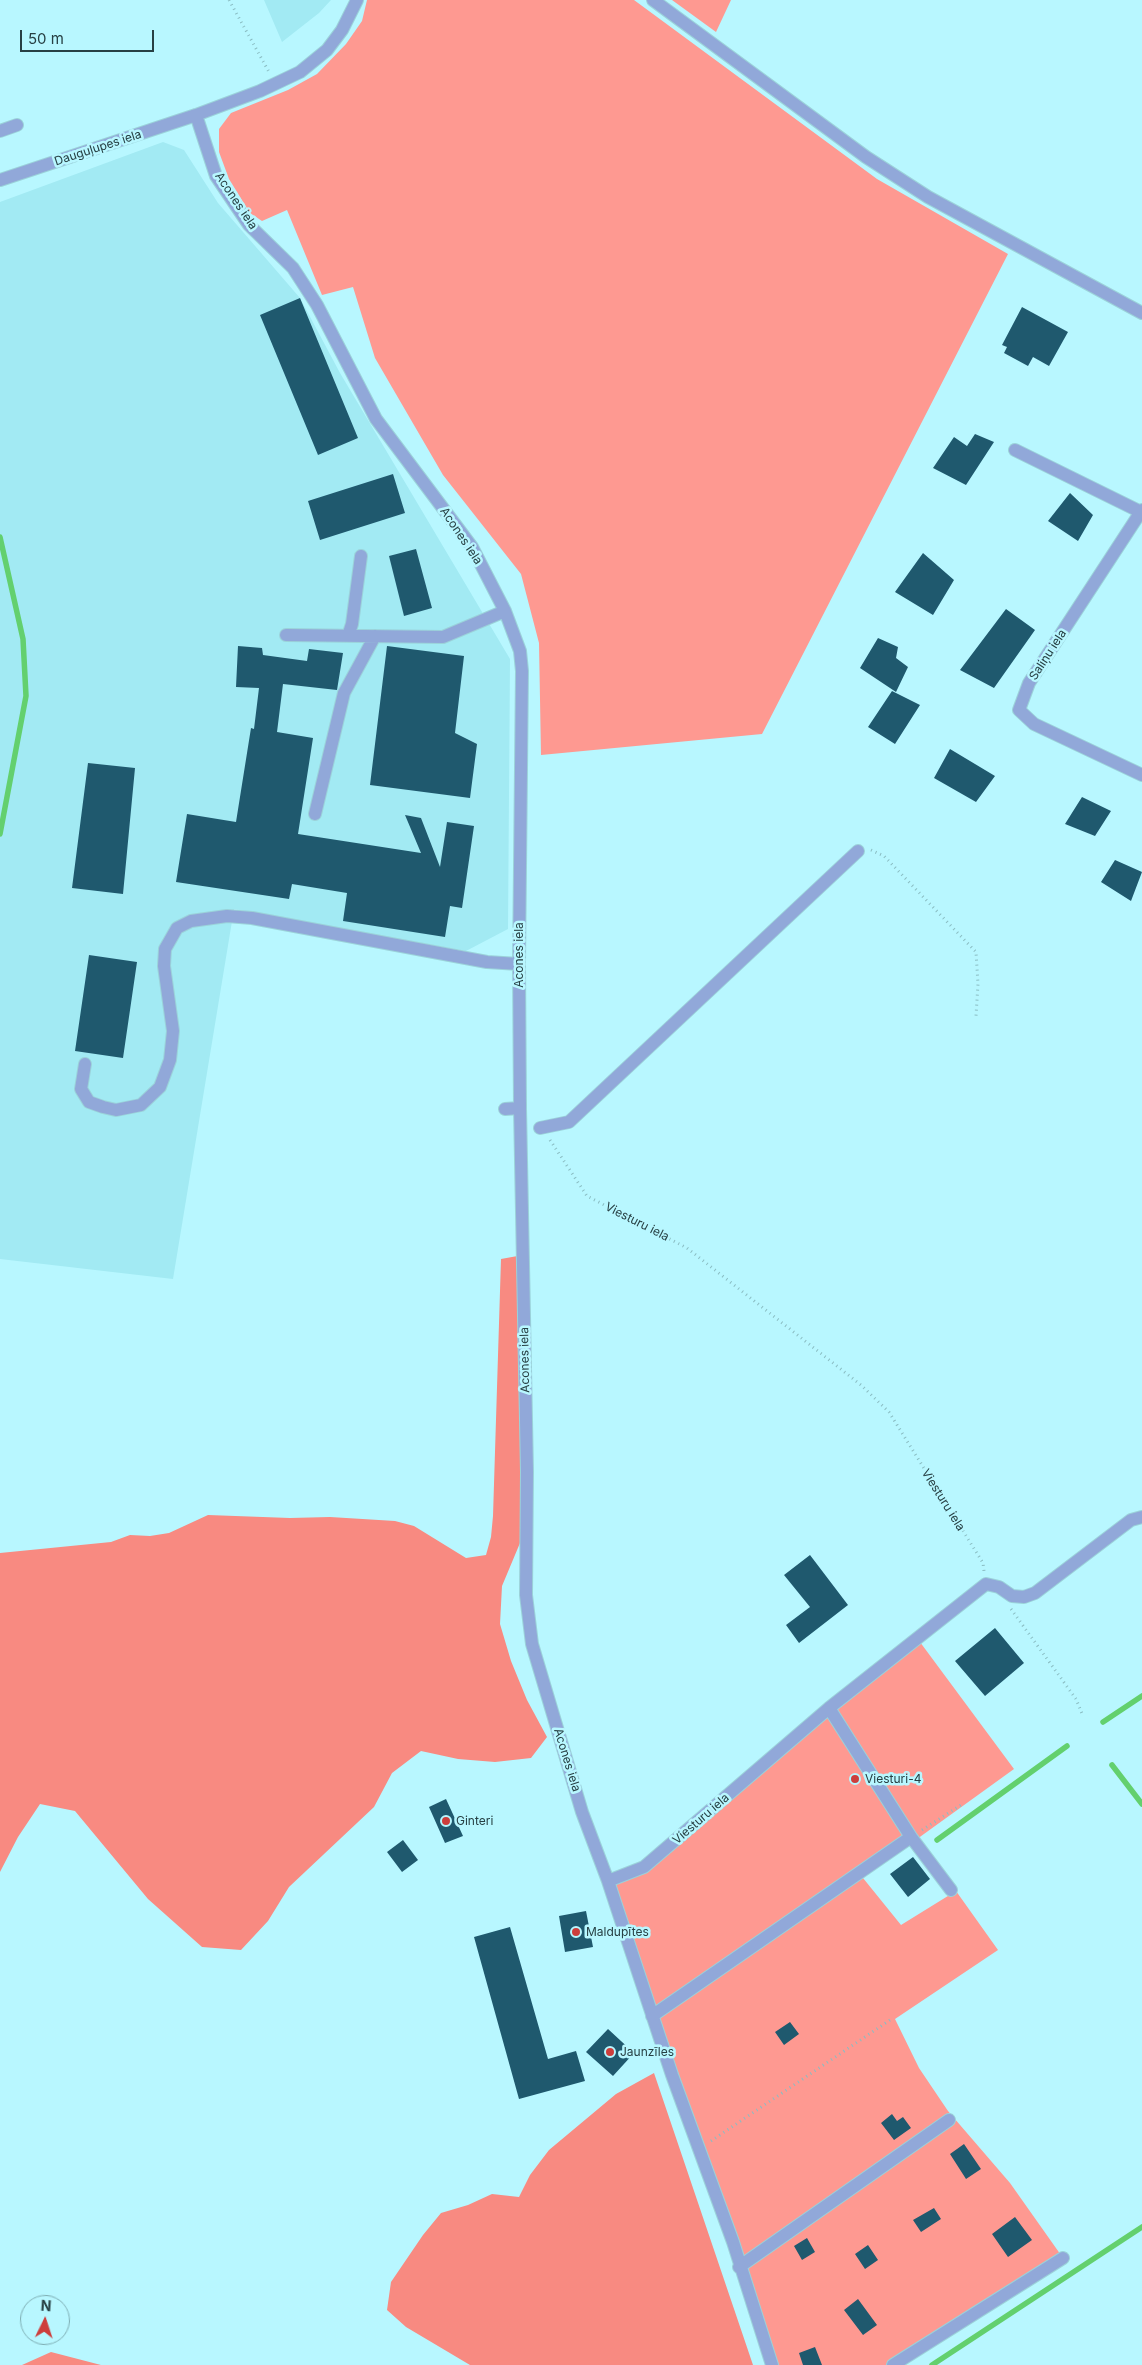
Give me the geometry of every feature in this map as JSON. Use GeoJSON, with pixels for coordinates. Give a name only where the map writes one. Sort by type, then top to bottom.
{"type":"FeatureCollection","features":[{"type":"Feature","properties":{"kind":"street"},"geometry":{"type":"LineString","coordinates":[[196,115],[300,72],[327,50],[342,30],[357,0]]}},
{"type":"Feature","properties":{"kind":"street"},"geometry":{"type":"LineString","coordinates":[[653,0],[866,158],[928,197],[1142,313]]}},
{"type":"Feature","properties":{"kind":"street","name":"Dauguļupes iela"},"geometry":{"type":"LineString","coordinates":[[0,180],[196,115]]}},
{"type":"Feature","properties":{"kind":"street","name":"Acones iela"},"geometry":{"type":"LineString","coordinates":[[196,115],[216,176],[249,225],[293,268],[318,305],[376,419],[472,547],[506,611],[520,651],[522,671],[518,964],[526,1463],[526,1595],[532,1644],[582,1812],[608,1881],[698,2150],[733,2242],[739,2267],[772,2365]]}},
{"type":"Feature","properties":{"kind":"street"},"geometry":{"type":"LineString","coordinates":[[0,131],[17,125]]}},
{"type":"Feature","properties":{"kind":"street"},"geometry":{"type":"LineString","coordinates":[[1015,450],[1141,511]]}},
{"type":"Feature","properties":{"kind":"street","name":"Saliņu iela"},"geometry":{"type":"LineString","coordinates":[[1141,511],[1029,683],[1019,710],[1034,724],[1142,775]]}},
{"type":"Feature","properties":{"kind":"street"},"geometry":{"type":"LineString","coordinates":[[348,636],[352,624],[361,556]]}},
{"type":"Feature","properties":{"kind":"street"},"geometry":{"type":"LineString","coordinates":[[286,635],[443,637],[506,611]]}},
{"type":"Feature","properties":{"kind":"street"},"geometry":{"type":"LineString","coordinates":[[315,814],[344,693],[375,636]]}},
{"type":"Feature","properties":{"kind":"street"},"geometry":{"type":"LineString","coordinates":[[540,1128],[569,1122],[858,851]]}},
{"type":"Feature","properties":{"kind":"street"},"geometry":{"type":"LineString","coordinates":[[85,1064],[82,1072],[81,1089],[89,1102],[103,1107],[116,1110],[141,1105],[160,1087],[170,1060],[173,1031],[164,966],[165,949],[177,928],[191,921],[228,916],[252,918],[487,962],[518,964]]}},
{"type":"Feature","properties":{"kind":"street"},"geometry":{"type":"LineString","coordinates":[[504,1109],[520,1108]]}},
{"type":"Feature","properties":{"kind":"street"},"geometry":{"type":"LineString","coordinates":[[986,1584],[999,1587],[1012,1596],[1024,1597],[1035,1593],[1132,1520],[1142,1517]]}},
{"type":"Feature","properties":{"kind":"street","name":"Viesturu iela"},"geometry":{"type":"LineString","coordinates":[[608,1881],[644,1867],[829,1708],[986,1584]]}},
{"type":"Feature","properties":{"kind":"street"},"geometry":{"type":"LineString","coordinates":[[829,1708],[911,1837],[951,1890]]}},
{"type":"Feature","properties":{"kind":"street"},"geometry":{"type":"LineString","coordinates":[[652,2016],[911,1837]]}},
{"type":"Feature","properties":{"kind":"street"},"geometry":{"type":"LineString","coordinates":[[739,2267],[949,2120]]}},
{"type":"Feature","properties":{"kind":"street"},"geometry":{"type":"LineString","coordinates":[[893,2365],[1063,2258]]}},
{"type":"Feature","properties":{"kind":"path"},"geometry":{"type":"LineString","coordinates":[[229,0],[276,83]]}},
{"type":"Feature","properties":{"kind":"path"},"geometry":{"type":"LineString","coordinates":[[858,851],[871,850],[884,856],[976,952],[978,984],[976,1016]]}},
{"type":"Feature","properties":{"kind":"path","name":"Viesturu iela"},"geometry":{"type":"LineString","coordinates":[[540,1128],[556,1148],[587,1196],[687,1248],[861,1385],[889,1412],[982,1563],[986,1584]]}},
{"type":"Feature","properties":{"kind":"path"},"geometry":{"type":"LineString","coordinates":[[999,1587],[1012,1612],[1076,1699],[1083,1716]]}},
{"type":"Feature","properties":{"kind":"path"},"geometry":{"type":"LineString","coordinates":[[911,1837],[961,1805]]}},
{"type":"Feature","properties":{"kind":"path"},"geometry":{"type":"LineString","coordinates":[[698,2150],[890,2020]]}},
{"type":"Feature","properties":{"kind":"shaded area"},"geometry":{"type":"Polygon","coordinates":[[[264,0],[331,0],[319,13],[282,42],[264,0]]]}},
{"type":"Feature","properties":{"kind":"shaded area"},"geometry":{"type":"Polygon","coordinates":[[[367,0],[634,0],[877,179],[1008,254],[762,734],[541,755],[539,643],[521,574],[443,475],[375,358],[353,287],[322,295],[287,210],[262,221],[250,213],[229,179],[219,152],[219,129],[231,113],[288,90],[317,74],[346,44],[362,21],[367,0]]]}},
{"type":"Feature","properties":{"kind":"shaded area"},"geometry":{"type":"Polygon","coordinates":[[[672,0],[731,0],[716,32],[672,0]]]}},
{"type":"Feature","properties":{"kind":"shaded area"},"geometry":{"type":"Polygon","coordinates":[[[163,142],[184,150],[218,203],[300,298],[340,373],[510,659],[508,929],[466,951],[234,909],[173,1279],[0,1259],[0,202],[163,142]]]}},
{"type":"Feature","properties":{"kind":"shaded area"},"geometry":{"type":"Polygon","coordinates":[[[523,1255],[520,1543],[502,1586],[500,1624],[511,1661],[527,1700],[547,1737],[531,1758],[495,1762],[458,1759],[421,1751],[392,1773],[374,1807],[289,1887],[268,1921],[241,1950],[202,1947],[148,1899],[75,1811],[40,1804],[18,1837],[0,1872],[0,1553],[111,1542],[130,1535],[150,1536],[169,1533],[208,1515],[290,1518],[330,1517],[395,1521],[414,1526],[466,1558],[486,1555],[491,1537],[493,1516],[501,1259],[523,1255]]]}},
{"type":"Feature","properties":{"kind":"shaded area"},"geometry":{"type":"Polygon","coordinates":[[[917,1638],[1014,1769],[863,1878],[901,1925],[956,1891],[998,1950],[895,2019],[919,2068],[948,2111],[1010,2183],[1063,2258],[893,2365],[772,2365],[608,1881],[644,1867],[917,1638]]]}},
{"type":"Feature","properties":{"kind":"shaded area"},"geometry":{"type":"Polygon","coordinates":[[[654,2073],[753,2365],[470,2365],[406,2327],[387,2310],[391,2282],[423,2235],[441,2213],[468,2205],[492,2194],[519,2197],[530,2175],[549,2150],[616,2094],[654,2073]]]}},
{"type":"Feature","properties":{"kind":"shaded area"},"geometry":{"type":"Polygon","coordinates":[[[51,2352],[101,2365],[22,2365],[51,2352]]]}},
{"type":"Feature","properties":{"kind":"building"},"geometry":{"type":"Polygon","coordinates":[[[300,298],[358,438],[318,455],[260,315],[300,298]]]}},
{"type":"Feature","properties":{"kind":"building"},"geometry":{"type":"Polygon","coordinates":[[[1022,307],[1068,332],[1049,366],[1033,357],[1028,366],[1004,353],[1007,347],[1002,345],[1022,307]]]}},
{"type":"Feature","properties":{"kind":"building"},"geometry":{"type":"Polygon","coordinates":[[[975,434],[994,442],[966,485],[933,468],[954,437],[967,446],[975,434]]]}},
{"type":"Feature","properties":{"kind":"building"},"geometry":{"type":"Polygon","coordinates":[[[393,474],[405,513],[320,540],[308,501],[393,474]]]}},
{"type":"Feature","properties":{"kind":"building"},"geometry":{"type":"Polygon","coordinates":[[[1070,493],[1093,515],[1078,541],[1048,521],[1070,493]]]}},
{"type":"Feature","properties":{"kind":"building"},"geometry":{"type":"Polygon","coordinates":[[[416,549],[432,608],[404,616],[389,556],[416,549]]]}},
{"type":"Feature","properties":{"kind":"building"},"geometry":{"type":"Polygon","coordinates":[[[923,553],[954,580],[933,615],[895,592],[923,553]]]}},
{"type":"Feature","properties":{"kind":"building"},"geometry":{"type":"Polygon","coordinates":[[[1006,609],[1035,630],[994,688],[960,670],[1006,609]]]}},
{"type":"Feature","properties":{"kind":"building"},"geometry":{"type":"Polygon","coordinates":[[[878,638],[898,647],[896,658],[908,667],[896,692],[860,668],[878,638]]]}},
{"type":"Feature","properties":{"kind":"building"},"geometry":{"type":"Polygon","coordinates":[[[238,646],[262,648],[263,655],[307,661],[309,649],[343,653],[337,690],[283,684],[277,732],[313,738],[298,834],[421,853],[405,815],[421,818],[440,867],[447,822],[474,826],[462,908],[450,906],[445,937],[343,921],[347,893],[292,884],[289,899],[176,882],[187,814],[236,822],[251,728],[254,729],[259,688],[236,687],[238,646]]]}},
{"type":"Feature","properties":{"kind":"building"},"geometry":{"type":"Polygon","coordinates":[[[387,646],[464,656],[455,733],[477,744],[470,798],[370,785],[387,646]]]}},
{"type":"Feature","properties":{"kind":"building"},"geometry":{"type":"Polygon","coordinates":[[[892,691],[920,705],[895,744],[868,727],[892,691]]]}},
{"type":"Feature","properties":{"kind":"building"},"geometry":{"type":"Polygon","coordinates":[[[950,749],[995,776],[976,802],[934,778],[950,749]]]}},
{"type":"Feature","properties":{"kind":"building"},"geometry":{"type":"Polygon","coordinates":[[[88,763],[135,768],[123,894],[72,888],[88,763]]]}},
{"type":"Feature","properties":{"kind":"building"},"geometry":{"type":"Polygon","coordinates":[[[1082,797],[1111,811],[1095,836],[1065,824],[1082,797]]]}},
{"type":"Feature","properties":{"kind":"building"},"geometry":{"type":"Polygon","coordinates":[[[1115,860],[1142,872],[1131,901],[1101,882],[1115,860]]]}},
{"type":"Feature","properties":{"kind":"building"},"geometry":{"type":"Polygon","coordinates":[[[89,955],[137,962],[123,1058],[75,1051],[89,955]]]}},
{"type":"Feature","properties":{"kind":"building"},"geometry":{"type":"Polygon","coordinates":[[[810,1555],[848,1605],[799,1643],[786,1625],[810,1607],[784,1575],[810,1555]]]}},
{"type":"Feature","properties":{"kind":"building"},"geometry":{"type":"Polygon","coordinates":[[[995,1628],[1024,1663],[985,1696],[955,1661],[995,1628]]]}},
{"type":"Feature","properties":{"kind":"building","name":"Ginteri"},"geometry":{"type":"Polygon","coordinates":[[[446,1799],[463,1836],[445,1843],[429,1807],[446,1799]]]}},
{"type":"Feature","properties":{"kind":"building"},"geometry":{"type":"Polygon","coordinates":[[[403,1840],[418,1860],[402,1872],[387,1852],[403,1840]]]}},
{"type":"Feature","properties":{"kind":"building"},"geometry":{"type":"Polygon","coordinates":[[[913,1857],[930,1879],[908,1897],[890,1874],[913,1857]]]}},
{"type":"Feature","properties":{"kind":"building","name":"Maldupītes"},"geometry":{"type":"Polygon","coordinates":[[[586,1911],[593,1947],[565,1952],[559,1916],[586,1911]]]}},
{"type":"Feature","properties":{"kind":"building"},"geometry":{"type":"Polygon","coordinates":[[[510,1927],[548,2059],[576,2051],[585,2081],[519,2099],[474,1937],[510,1927]]]}},
{"type":"Feature","properties":{"kind":"building"},"geometry":{"type":"Polygon","coordinates":[[[790,2022],[799,2034],[784,2045],[775,2032],[790,2022]]]}},
{"type":"Feature","properties":{"kind":"building","name":"Jaunzīles"},"geometry":{"type":"Polygon","coordinates":[[[608,2029],[634,2053],[613,2076],[586,2052],[608,2029]]]}},
{"type":"Feature","properties":{"kind":"building"},"geometry":{"type":"Polygon","coordinates":[[[892,2114],[897,2121],[903,2117],[911,2128],[894,2140],[881,2123],[892,2114]]]}},
{"type":"Feature","properties":{"kind":"building"},"geometry":{"type":"Polygon","coordinates":[[[964,2144],[981,2169],[966,2179],[950,2154],[964,2144]]]}},
{"type":"Feature","properties":{"kind":"building"},"geometry":{"type":"Polygon","coordinates":[[[934,2208],[941,2219],[921,2232],[913,2220],[934,2208]]]}},
{"type":"Feature","properties":{"kind":"building"},"geometry":{"type":"Polygon","coordinates":[[[1015,2217],[1032,2240],[1008,2257],[992,2234],[1015,2217]]]}},
{"type":"Feature","properties":{"kind":"building"},"geometry":{"type":"Polygon","coordinates":[[[807,2238],[815,2252],[802,2260],[794,2246],[807,2238]]]}},
{"type":"Feature","properties":{"kind":"building"},"geometry":{"type":"Polygon","coordinates":[[[868,2245],[878,2260],[865,2269],[855,2254],[868,2245]]]}},
{"type":"Feature","properties":{"kind":"building"},"geometry":{"type":"Polygon","coordinates":[[[858,2299],[877,2325],[863,2335],[844,2310],[858,2299]]]}},
{"type":"Feature","properties":{"kind":"building"},"geometry":{"type":"Polygon","coordinates":[[[815,2347],[822,2365],[803,2365],[799,2353],[815,2347]]]}},
{"type":"Feature","properties":{"kind":"waterway"},"geometry":{"type":"LineString","coordinates":[[0,537],[23,639],[26,696],[0,834]]}},
{"type":"Feature","properties":{"kind":"waterway"},"geometry":{"type":"LineString","coordinates":[[1103,1722],[1142,1696]]}},
{"type":"Feature","properties":{"kind":"waterway"},"geometry":{"type":"LineString","coordinates":[[937,1840],[1067,1746]]}},
{"type":"Feature","properties":{"kind":"waterway"},"geometry":{"type":"LineString","coordinates":[[1112,1765],[1142,1804]]}},
{"type":"Feature","properties":{"kind":"waterway"},"geometry":{"type":"LineString","coordinates":[[932,2365],[1142,2227]]}},
{"type":"Feature","properties":{"kind":"place","name":"Viesturi-4"},"geometry":{"type":"Point","coordinates":[855,1779]}},
{"type":"Feature","properties":{"kind":"place","name":"Ginteri"},"geometry":{"type":"Point","coordinates":[446,1821]}},
{"type":"Feature","properties":{"kind":"place","name":"Maldupītes"},"geometry":{"type":"Point","coordinates":[576,1932]}},
{"type":"Feature","properties":{"kind":"place","name":"Jaunzīles"},"geometry":{"type":"Point","coordinates":[610,2052]}}]}
